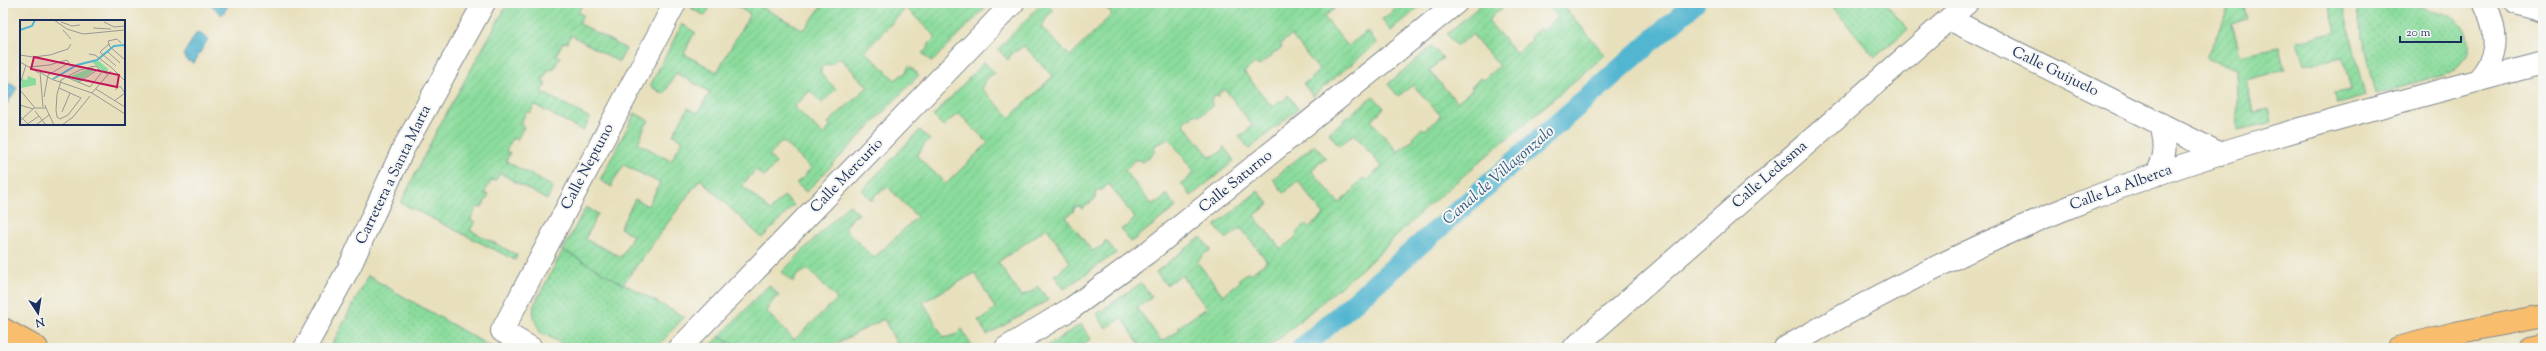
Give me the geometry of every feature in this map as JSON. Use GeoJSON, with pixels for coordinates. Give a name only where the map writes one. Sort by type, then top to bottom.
{"type":"FeatureCollection","features":[{"type":"Feature","properties":{"kind":"main road"},"geometry":{"type":"LineString","coordinates":[[2398,348],[2455,333],[2543,316]]}},
{"type":"Feature","properties":{"kind":"main road"},"geometry":{"type":"LineString","coordinates":[[3,328],[37,348]]}},
{"type":"Feature","properties":{"kind":"main road"},"geometry":{"type":"LineString","coordinates":[[2529,348],[2543,345]]}},
{"type":"Feature","properties":{"kind":"street","name":"Carretera a Santa Marta"},"geometry":{"type":"LineString","coordinates":[[306,348],[350,266],[403,149],[484,3]]}},
{"type":"Feature","properties":{"kind":"street","name":"Calle Neptuno"},"geometry":{"type":"LineString","coordinates":[[531,348],[502,331],[675,3]]}},
{"type":"Feature","properties":{"kind":"street","name":"Calle Mercurio"},"geometry":{"type":"LineString","coordinates":[[680,348],[1013,3]]}},
{"type":"Feature","properties":{"kind":"street","name":"Calle Saturno"},"geometry":{"type":"LineString","coordinates":[[1006,348],[1074,306],[1147,253],[1456,3]]}},
{"type":"Feature","properties":{"kind":"street","name":"Calle Ledesma"},"geometry":{"type":"LineString","coordinates":[[1574,348],[1967,3]]}},
{"type":"Feature","properties":{"kind":"street"},"geometry":{"type":"LineString","coordinates":[[2477,81],[2489,68],[2493,56],[2493,20],[2485,3]]}},
{"type":"Feature","properties":{"kind":"street"},"geometry":{"type":"LineString","coordinates":[[2516,3],[2543,11]]}},
{"type":"Feature","properties":{"kind":"street","name":"Calle Guijuelo"},"geometry":{"type":"LineString","coordinates":[[1949,19],[2222,154]]}},
{"type":"Feature","properties":{"kind":"street","name":"Calle La Alberca"},"geometry":{"type":"LineString","coordinates":[[1785,348],[1954,258],[2066,208],[2156,175],[2222,154],[2543,63]]}},
{"type":"Feature","properties":{"kind":"street"},"geometry":{"type":"LineString","coordinates":[[2156,175],[2164,160],[2166,145],[2161,124]]}},
{"type":"Feature","properties":{"kind":"green space"},"geometry":{"type":"Polygon","coordinates":[[[508,3],[584,3],[578,12],[583,15],[579,23],[626,49],[619,62],[571,35],[567,43],[563,42],[556,55],[560,57],[553,70],[549,69],[542,82],[546,84],[542,92],[590,118],[583,131],[535,105],[530,113],[527,111],[520,124],[524,127],[517,140],[513,138],[506,151],[510,153],[506,161],[553,187],[547,200],[500,173],[495,181],[492,180],[484,193],[489,195],[481,208],[477,207],[470,220],[475,222],[470,230],[517,255],[515,260],[401,203],[436,132],[508,3]]]}},
{"type":"Feature","properties":{"kind":"green space"},"geometry":{"type":"Polygon","coordinates":[[[693,3],[712,3],[705,16],[691,8],[693,3]]]}},
{"type":"Feature","properties":{"kind":"green space"},"geometry":{"type":"Polygon","coordinates":[[[731,3],[754,3],[804,30],[824,3],[990,3],[932,62],[922,53],[928,49],[929,44],[936,37],[906,8],[865,51],[895,80],[906,72],[909,66],[919,75],[806,192],[796,183],[802,179],[811,168],[782,141],[769,156],[776,163],[764,177],[756,170],[742,185],[770,211],[784,196],[794,205],[762,238],[700,179],[623,284],[563,250],[586,207],[598,214],[585,239],[621,257],[633,235],[620,228],[635,199],[648,206],[660,183],[624,165],[612,183],[612,187],[600,180],[635,113],[649,121],[645,126],[638,143],[671,161],[683,140],[673,135],[688,108],[698,113],[710,92],[676,73],[664,94],[650,86],[682,24],[696,33],[692,37],[684,54],[717,72],[750,14],[731,3]],[[839,57],[831,65],[825,64],[821,69],[821,74],[836,89],[822,103],[810,91],[794,107],[823,135],[831,126],[828,123],[868,87],[839,57]]]}},
{"type":"Feature","properties":{"kind":"green space"},"geometry":{"type":"Polygon","coordinates":[[[1042,3],[1046,3],[1054,11],[1049,14],[1041,27],[1070,56],[1112,14],[1101,3],[1341,3],[1324,17],[1348,46],[1367,31],[1377,43],[1313,96],[1303,83],[1309,81],[1319,70],[1291,35],[1280,44],[1282,47],[1258,66],[1255,63],[1244,72],[1272,107],[1279,101],[1284,101],[1288,95],[1298,109],[1249,149],[1239,136],[1243,135],[1252,125],[1225,89],[1218,94],[1219,96],[1214,96],[1211,103],[1213,105],[1201,115],[1192,114],[1191,119],[1190,117],[1183,123],[1210,157],[1220,153],[1224,147],[1234,161],[1191,196],[1181,183],[1185,182],[1194,172],[1169,138],[1156,144],[1154,149],[1156,151],[1142,162],[1140,160],[1134,160],[1125,171],[1151,204],[1162,200],[1166,194],[1176,207],[1131,242],[1121,229],[1128,226],[1135,218],[1109,184],[1102,190],[1096,190],[1096,198],[1082,209],[1080,206],[1075,207],[1073,212],[1066,217],[1092,251],[1102,246],[1106,240],[1116,253],[1064,289],[1054,275],[1060,273],[1070,262],[1047,228],[998,262],[1021,296],[1034,291],[1038,286],[1048,300],[987,335],[978,320],[985,318],[995,308],[975,273],[923,302],[944,338],[957,334],[962,329],[971,344],[963,348],[899,348],[884,319],[831,346],[832,348],[739,348],[719,337],[769,285],[779,296],[774,299],[766,311],[794,340],[837,299],[808,269],[796,276],[793,282],[782,272],[849,204],[859,214],[853,217],[845,229],[874,258],[917,217],[888,187],[876,194],[872,201],[862,190],[920,130],[930,140],[925,143],[917,156],[946,184],[988,143],[959,114],[948,121],[944,127],[933,116],[984,62],[995,73],[989,76],[981,88],[1010,117],[1053,76],[1024,46],[1012,53],[1008,60],[998,49],[1042,3]]]}},
{"type":"Feature","properties":{"kind":"green space"},"geometry":{"type":"Polygon","coordinates":[[[1399,3],[1424,3],[1391,31],[1382,19],[1387,17],[1399,3]]]}},
{"type":"Feature","properties":{"kind":"green space"},"geometry":{"type":"Polygon","coordinates":[[[1483,3],[1498,3],[1502,9],[1496,12],[1488,21],[1516,53],[1532,40],[1530,37],[1540,28],[1542,31],[1558,17],[1547,3],[1561,3],[1605,55],[1429,205],[1373,259],[1268,348],[1142,348],[1122,318],[1106,328],[1097,314],[1141,283],[1152,297],[1137,308],[1162,342],[1180,329],[1178,327],[1207,308],[1181,275],[1166,285],[1156,272],[1201,237],[1211,250],[1205,253],[1197,262],[1223,295],[1240,282],[1238,280],[1248,272],[1251,274],[1267,261],[1241,228],[1226,239],[1215,226],[1258,191],[1269,204],[1254,216],[1281,249],[1297,236],[1296,233],[1306,225],[1308,228],[1324,215],[1298,181],[1284,193],[1273,179],[1314,145],[1326,158],[1319,162],[1312,171],[1339,203],[1355,189],[1354,187],[1363,178],[1366,180],[1382,167],[1354,134],[1339,146],[1329,133],[1373,96],[1384,108],[1371,121],[1398,152],[1414,139],[1413,137],[1422,128],[1425,130],[1441,116],[1413,85],[1398,96],[1388,84],[1432,46],[1443,58],[1429,71],[1457,102],[1473,89],[1471,87],[1481,78],[1483,80],[1499,66],[1472,34],[1457,46],[1447,34],[1483,3]]]}},
{"type":"Feature","properties":{"kind":"green space"},"geometry":{"type":"Polygon","coordinates":[[[1829,3],[1885,3],[1908,29],[1875,57],[1829,3]]]}},
{"type":"Feature","properties":{"kind":"green space"},"geometry":{"type":"Polygon","coordinates":[[[2231,3],[2248,3],[2244,6],[2247,19],[2232,23],[2240,55],[2279,47],[2285,70],[2246,80],[2253,112],[2269,109],[2272,122],[2238,130],[2236,69],[2206,58],[2231,3]]]}},
{"type":"Feature","properties":{"kind":"green space"},"geometry":{"type":"Polygon","coordinates":[[[2329,3],[2342,3],[2366,96],[2337,104],[2335,93],[2351,90],[2343,57],[2304,65],[2297,41],[2336,32],[2329,3]]]}},
{"type":"Feature","properties":{"kind":"green space"},"geometry":{"type":"Polygon","coordinates":[[[2355,3],[2408,3],[2452,16],[2465,29],[2469,41],[2469,53],[2454,71],[2376,94],[2355,3]]]}},
{"type":"Feature","properties":{"kind":"green space"},"geometry":{"type":"Polygon","coordinates":[[[563,250],[684,317],[656,348],[570,348],[540,332],[533,316],[534,305],[563,250]]]}},
{"type":"Feature","properties":{"kind":"green space"},"geometry":{"type":"Polygon","coordinates":[[[368,276],[493,348],[330,348],[368,276]]]}},
{"type":"Feature","properties":{"kind":"green space"},"geometry":{"type":"Polygon","coordinates":[[[1081,324],[1091,339],[1077,348],[1044,348],[1081,324]]]}},
{"type":"Feature","properties":{"kind":"green space"},"geometry":{"type":"Polygon","coordinates":[[[719,337],[739,348],[708,348],[719,337]]]}},
{"type":"Feature","properties":{"kind":"water"},"geometry":{"type":"Polygon","coordinates":[[[209,3],[230,3],[222,15],[209,3]]]}},
{"type":"Feature","properties":{"kind":"water"},"geometry":{"type":"Polygon","coordinates":[[[197,32],[208,39],[194,63],[188,61],[183,55],[197,32]]]}},
{"type":"Feature","properties":{"kind":"water"},"geometry":{"type":"Polygon","coordinates":[[[3,79],[17,88],[5,107],[3,105],[3,79]]]}},
{"type":"Feature","properties":{"kind":"waterway","name":"Canal de Villagonzalo"},"geometry":{"type":"LineString","coordinates":[[1302,348],[1695,3]]}}]}
